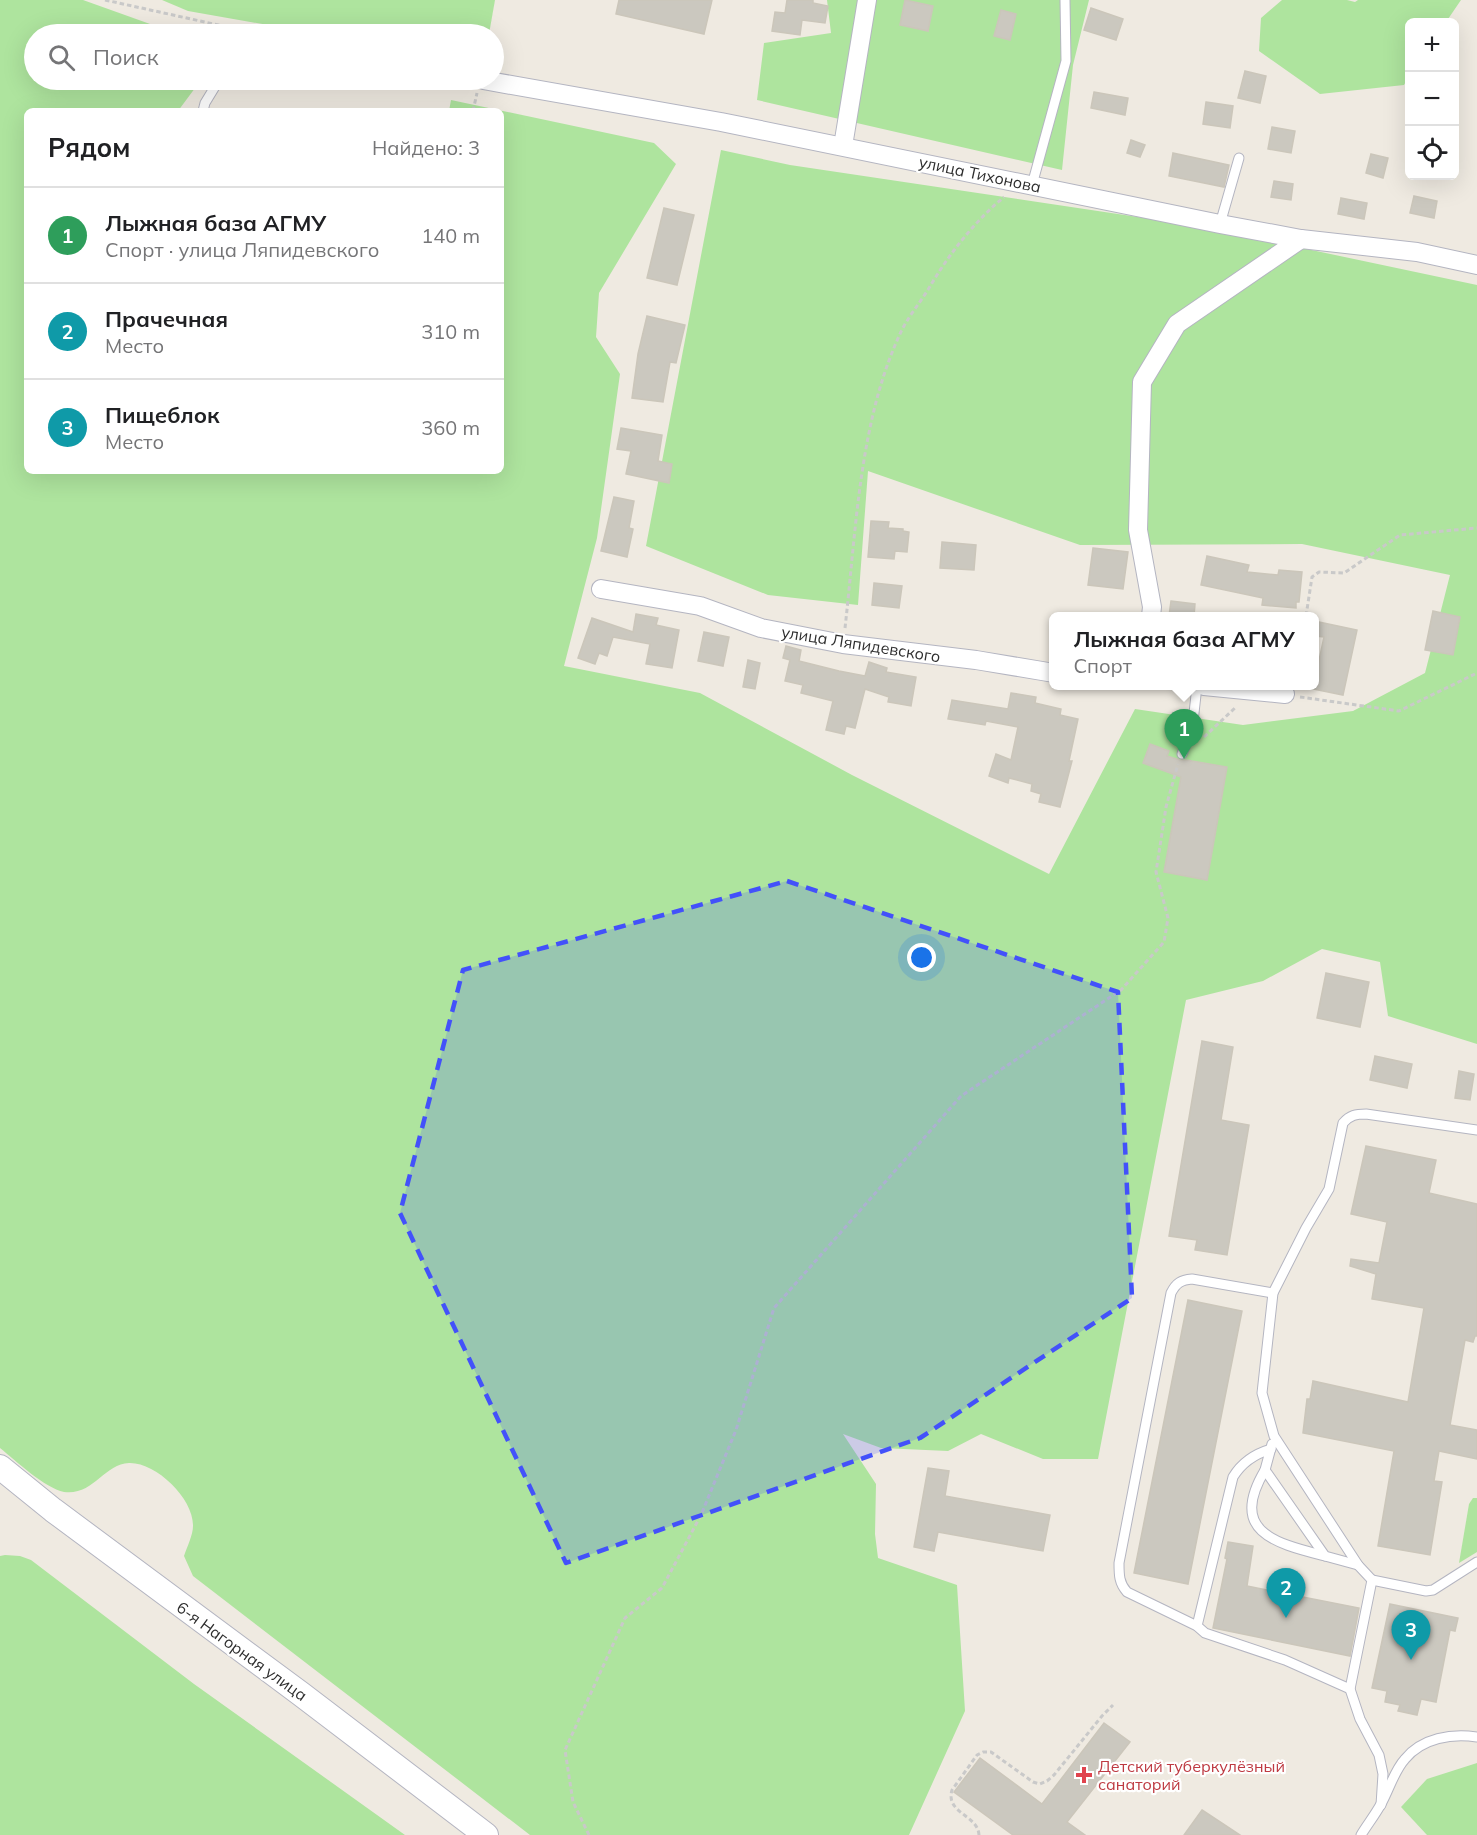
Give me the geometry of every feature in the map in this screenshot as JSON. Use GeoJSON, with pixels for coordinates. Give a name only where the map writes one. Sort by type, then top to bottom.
{"type":"FeatureCollection","features":[{"type":"Feature","properties":{"kind":"street"},"geometry":{"type":"LineString","coordinates":[[843,146],[867,0]]}},
{"type":"Feature","properties":{"kind":"street","name":"улица Тихонова"},"geometry":{"type":"LineString","coordinates":[[504,84],[721,122],[1220,224],[1301,239],[1417,252],[1477,265]]}},
{"type":"Feature","properties":{"kind":"street"},"geometry":{"type":"LineString","coordinates":[[1151,612],[1138,530],[1142,382],[1176,324],[1301,239]]}},
{"type":"Feature","properties":{"kind":"street","name":"улица Ляпидевского"},"geometry":{"type":"LineString","coordinates":[[602,589],[700,606],[761,628],[843,644],[976,660],[1049,672]]}},
{"type":"Feature","properties":{"kind":"street"},"geometry":{"type":"LineString","coordinates":[[1244,690],[1285,694]]}},
{"type":"Feature","properties":{"kind":"street","name":"6-я Нагорная улица"},"geometry":{"type":"LineString","coordinates":[[0,1467],[53,1510],[486,1835]]}},
{"type":"Feature","properties":{"kind":"lane"},"geometry":{"type":"LineString","coordinates":[[1027,184],[1066,61],[1065,0]]}},
{"type":"Feature","properties":{"kind":"lane"},"geometry":{"type":"LineString","coordinates":[[204,108],[213,90]]}},
{"type":"Feature","properties":{"kind":"lane"},"geometry":{"type":"LineString","coordinates":[[1220,224],[1239,159]]}},
{"type":"Feature","properties":{"kind":"lane"},"geometry":{"type":"LineString","coordinates":[[1182,754],[1192,731],[1197,690]]}},
{"type":"Feature","properties":{"kind":"lane"},"geometry":{"type":"LineString","coordinates":[[1477,1130],[1366,1114],[1354,1114],[1347,1118],[1343,1123],[1329,1188],[1273,1293],[1262,1393],[1274,1437],[1358,1565],[1372,1580],[1426,1591],[1433,1590],[1477,1562]]}},
{"type":"Feature","properties":{"kind":"lane"},"geometry":{"type":"LineString","coordinates":[[1273,1293],[1192,1279],[1182,1280],[1175,1285],[1171,1293],[1119,1563],[1119,1577],[1121,1586],[1127,1592],[1197,1626],[1205,1633],[1285,1660],[1350,1689]]}},
{"type":"Feature","properties":{"kind":"lane"},"geometry":{"type":"LineString","coordinates":[[1274,1437],[1265,1470],[1257,1484],[1252,1502],[1252,1517],[1259,1529],[1272,1539],[1358,1565]]}},
{"type":"Feature","properties":{"kind":"lane"},"geometry":{"type":"LineString","coordinates":[[1197,1626],[1233,1477],[1240,1466],[1251,1457],[1271,1449]]}},
{"type":"Feature","properties":{"kind":"lane"},"geometry":{"type":"LineString","coordinates":[[1265,1470],[1325,1556]]}},
{"type":"Feature","properties":{"kind":"lane"},"geometry":{"type":"LineString","coordinates":[[1372,1580],[1350,1689],[1360,1719],[1379,1755],[1383,1774],[1381,1804]]}},
{"type":"Feature","properties":{"kind":"lane"},"geometry":{"type":"LineString","coordinates":[[1361,1835],[1381,1804],[1405,1758],[1423,1744],[1444,1736],[1477,1736]]}},
{"type":"Feature","properties":{"kind":"path"},"geometry":{"type":"LineString","coordinates":[[105,0],[214,24]]}},
{"type":"Feature","properties":{"kind":"path"},"geometry":{"type":"LineString","coordinates":[[843,644],[867,439],[884,376],[900,332],[946,260],[980,220],[1001,199],[1027,184]]}},
{"type":"Feature","properties":{"kind":"path"},"geometry":{"type":"LineString","coordinates":[[1307,612],[1312,577],[1319,572],[1344,573],[1400,535],[1477,528]]}},
{"type":"Feature","properties":{"kind":"path"},"geometry":{"type":"LineString","coordinates":[[1285,694],[1399,711],[1477,673]]}},
{"type":"Feature","properties":{"kind":"path"},"geometry":{"type":"LineString","coordinates":[[589,1835],[573,1802],[565,1750],[625,1618],[662,1588],[701,1515],[736,1430],[774,1308],[962,1096],[1121,990],[1164,942],[1168,918],[1156,872],[1166,807],[1182,754],[1194,749],[1234,707],[1244,705]]}},
{"type":"Feature","properties":{"kind":"path"},"geometry":{"type":"LineString","coordinates":[[979,1835],[978,1827],[953,1806],[950,1797],[952,1790],[977,1755],[991,1752],[1033,1782],[1040,1784],[1047,1781],[1062,1767],[1113,1705]]}},
{"type":"Feature","properties":{"kind":"highlighted area"},"geometry":{"type":"Polygon","coordinates":[[[787,881],[1118,992],[1132,1298],[920,1438],[566,1563],[400,1213],[463,970],[787,881]]]}},
{"type":"Feature","properties":{"kind":"green space"},"geometry":{"type":"Polygon","coordinates":[[[0,0],[83,0],[150,24],[24,24],[24,90],[194,90],[180,108],[24,108],[24,474],[504,474],[504,111],[654,143],[676,164],[599,293],[596,337],[620,374],[597,538],[564,666],[700,693],[852,775],[1049,874],[1135,709],[1243,725],[1353,711],[1425,673],[1450,575],[1302,544],[1080,545],[868,471],[858,605],[768,595],[646,546],[721,150],[790,165],[1198,226],[1477,285],[1477,1044],[1388,1016],[1380,962],[1322,949],[1263,981],[1186,1000],[1098,1459],[1043,1459],[981,1434],[948,1451],[881,1448],[843,1434],[876,1484],[875,1534],[878,1558],[957,1585],[965,1711],[909,1835],[530,1835],[193,1576],[184,1556],[193,1530],[192,1516],[180,1494],[161,1475],[140,1464],[129,1463],[112,1469],[83,1489],[64,1492],[40,1480],[0,1448],[0,0]]]}},
{"type":"Feature","properties":{"kind":"green space"},"geometry":{"type":"Polygon","coordinates":[[[162,0],[495,0],[491,24],[262,24],[188,11],[162,0]]]}},
{"type":"Feature","properties":{"kind":"green space"},"geometry":{"type":"Polygon","coordinates":[[[827,0],[1089,0],[1073,65],[1062,170],[757,100],[764,43],[831,33],[827,0]]]}},
{"type":"Feature","properties":{"kind":"green space"},"geometry":{"type":"Polygon","coordinates":[[[1282,0],[1355,2],[1358,0],[1461,0],[1449,18],[1405,18],[1404,85],[1320,94],[1259,51],[1261,18],[1282,0]]]}},
{"type":"Feature","properties":{"kind":"green space"},"geometry":{"type":"Polygon","coordinates":[[[451,100],[489,108],[450,108],[451,100]]]}},
{"type":"Feature","properties":{"kind":"green space"},"geometry":{"type":"Polygon","coordinates":[[[1473,1498],[1477,1498],[1477,1552],[1459,1563],[1469,1504],[1473,1498]]]}},
{"type":"Feature","properties":{"kind":"green space"},"geometry":{"type":"Polygon","coordinates":[[[0,1556],[20,1556],[31,1560],[194,1684],[405,1835],[0,1835],[0,1556]]]}},
{"type":"Feature","properties":{"kind":"green space"},"geometry":{"type":"Polygon","coordinates":[[[1477,1763],[1477,1835],[1427,1835],[1401,1807],[1427,1779],[1477,1763]]]}},
{"type":"Feature","properties":{"kind":"building"},"geometry":{"type":"Polygon","coordinates":[[[619,0],[712,0],[704,34],[616,14],[619,0]]]}},
{"type":"Feature","properties":{"kind":"building"},"geometry":{"type":"Polygon","coordinates":[[[787,0],[813,0],[813,3],[828,6],[825,23],[802,20],[800,35],[772,31],[775,12],[785,13],[787,0]]]}},
{"type":"Feature","properties":{"kind":"building"},"geometry":{"type":"Polygon","coordinates":[[[905,0],[933,6],[928,31],[900,25],[905,0]]]}},
{"type":"Feature","properties":{"kind":"building"},"geometry":{"type":"Polygon","coordinates":[[[1091,8],[1123,19],[1116,40],[1084,30],[1091,8]]]}},
{"type":"Feature","properties":{"kind":"building"},"geometry":{"type":"Polygon","coordinates":[[[1001,10],[1016,14],[1010,40],[994,36],[1001,10]]]}},
{"type":"Feature","properties":{"kind":"building"},"geometry":{"type":"Polygon","coordinates":[[[1245,71],[1266,76],[1260,103],[1238,98],[1245,71]]]}},
{"type":"Feature","properties":{"kind":"building"},"geometry":{"type":"Polygon","coordinates":[[[1094,92],[1128,98],[1125,115],[1091,108],[1094,92]]]}},
{"type":"Feature","properties":{"kind":"building"},"geometry":{"type":"Polygon","coordinates":[[[1206,102],[1233,106],[1230,128],[1203,124],[1206,102]]]}},
{"type":"Feature","properties":{"kind":"building"},"geometry":{"type":"Polygon","coordinates":[[[1272,127],[1295,131],[1291,153],[1268,149],[1272,127]]]}},
{"type":"Feature","properties":{"kind":"building"},"geometry":{"type":"Polygon","coordinates":[[[1131,140],[1145,145],[1140,157],[1127,153],[1131,140]]]}},
{"type":"Feature","properties":{"kind":"building"},"geometry":{"type":"Polygon","coordinates":[[[1173,153],[1229,165],[1224,187],[1169,176],[1173,153]]]}},
{"type":"Feature","properties":{"kind":"building"},"geometry":{"type":"Polygon","coordinates":[[[1371,154],[1388,158],[1383,178],[1366,173],[1371,154]]]}},
{"type":"Feature","properties":{"kind":"building"},"geometry":{"type":"Polygon","coordinates":[[[1274,181],[1293,184],[1291,200],[1271,197],[1274,181]]]}},
{"type":"Feature","properties":{"kind":"building"},"geometry":{"type":"Polygon","coordinates":[[[1414,196],[1437,201],[1434,218],[1410,213],[1414,196]]]}},
{"type":"Feature","properties":{"kind":"building"},"geometry":{"type":"Polygon","coordinates":[[[1341,198],[1367,203],[1364,219],[1338,214],[1341,198]]]}},
{"type":"Feature","properties":{"kind":"building"},"geometry":{"type":"Polygon","coordinates":[[[664,208],[694,215],[677,285],[647,278],[664,208]]]}},
{"type":"Feature","properties":{"kind":"building"},"geometry":{"type":"Polygon","coordinates":[[[647,316],[685,325],[676,363],[670,362],[663,402],[632,398],[638,354],[647,316]]]}},
{"type":"Feature","properties":{"kind":"building"},"geometry":{"type":"Polygon","coordinates":[[[621,428],[662,435],[658,461],[672,464],[669,483],[626,474],[631,451],[617,449],[621,428]]]}},
{"type":"Feature","properties":{"kind":"building"},"geometry":{"type":"Polygon","coordinates":[[[614,497],[634,501],[629,528],[633,529],[627,557],[601,551],[614,497]]]}},
{"type":"Feature","properties":{"kind":"building"},"geometry":{"type":"Polygon","coordinates":[[[871,521],[889,522],[888,528],[903,529],[909,532],[907,552],[895,551],[894,559],[868,557],[871,521]]]}},
{"type":"Feature","properties":{"kind":"building"},"geometry":{"type":"Polygon","coordinates":[[[942,542],[976,545],[974,570],[940,568],[942,542]]]}},
{"type":"Feature","properties":{"kind":"building"},"geometry":{"type":"Polygon","coordinates":[[[1093,548],[1128,552],[1123,589],[1088,585],[1093,548]]]}},
{"type":"Feature","properties":{"kind":"building"},"geometry":{"type":"Polygon","coordinates":[[[1207,556],[1249,565],[1247,572],[1278,575],[1279,570],[1302,572],[1299,602],[1296,602],[1296,608],[1262,605],[1263,598],[1201,585],[1207,556]]]}},
{"type":"Feature","properties":{"kind":"building"},"geometry":{"type":"Polygon","coordinates":[[[874,583],[902,586],[899,608],[872,605],[874,583]]]}},
{"type":"Feature","properties":{"kind":"building"},"geometry":{"type":"Polygon","coordinates":[[[1171,601],[1195,604],[1194,612],[1170,612],[1171,601]]]}},
{"type":"Feature","properties":{"kind":"building"},"geometry":{"type":"Polygon","coordinates":[[[1433,611],[1460,617],[1453,655],[1425,650],[1433,611]]]}},
{"type":"Feature","properties":{"kind":"building"},"geometry":{"type":"Polygon","coordinates":[[[636,614],[658,618],[656,625],[679,630],[672,668],[646,664],[650,644],[613,637],[607,656],[599,653],[595,664],[578,658],[592,618],[633,632],[636,614]]]}},
{"type":"Feature","properties":{"kind":"building"},"geometry":{"type":"Polygon","coordinates":[[[1319,622],[1357,630],[1343,695],[1318,690],[1319,661],[1324,637],[1319,636],[1319,622]]]}},
{"type":"Feature","properties":{"kind":"building"},"geometry":{"type":"Polygon","coordinates":[[[704,632],[729,637],[723,666],[698,661],[704,632]]]}},
{"type":"Feature","properties":{"kind":"building"},"geometry":{"type":"Polygon","coordinates":[[[786,646],[801,650],[799,661],[839,671],[865,676],[869,662],[887,668],[886,672],[916,677],[911,706],[888,702],[889,697],[865,689],[855,728],[846,726],[844,734],[826,730],[833,701],[801,693],[803,685],[785,681],[790,660],[783,658],[786,646]]]}},
{"type":"Feature","properties":{"kind":"building"},"geometry":{"type":"Polygon","coordinates":[[[748,660],[760,663],[755,689],[743,687],[748,660]]]}},
{"type":"Feature","properties":{"kind":"building"},"geometry":{"type":"Polygon","coordinates":[[[1011,693],[1036,697],[1035,703],[1061,709],[1060,715],[1078,719],[1069,761],[1072,761],[1060,807],[1039,802],[1041,794],[1031,791],[1032,784],[1009,778],[1008,783],[989,776],[996,754],[1011,760],[1018,727],[986,721],[985,725],[948,719],[952,700],[1008,709],[1011,693]]]}},
{"type":"Feature","properties":{"kind":"building"},"geometry":{"type":"Polygon","coordinates":[[[1150,744],[1169,751],[1167,756],[1180,760],[1227,767],[1207,880],[1164,872],[1181,777],[1143,763],[1150,744]]]}},
{"type":"Feature","properties":{"kind":"building"},"geometry":{"type":"Polygon","coordinates":[[[1326,973],[1369,982],[1360,1027],[1317,1018],[1326,973]]]}},
{"type":"Feature","properties":{"kind":"building"},"geometry":{"type":"Polygon","coordinates":[[[1202,1041],[1233,1047],[1221,1120],[1249,1125],[1227,1255],[1195,1250],[1197,1240],[1169,1236],[1202,1041]]]}},
{"type":"Feature","properties":{"kind":"building"},"geometry":{"type":"Polygon","coordinates":[[[1375,1056],[1412,1064],[1407,1088],[1370,1080],[1375,1056]]]}},
{"type":"Feature","properties":{"kind":"building"},"geometry":{"type":"Polygon","coordinates":[[[1459,1071],[1474,1074],[1470,1100],[1455,1098],[1459,1071]]]}},
{"type":"Feature","properties":{"kind":"building"},"geometry":{"type":"Polygon","coordinates":[[[1366,1146],[1436,1160],[1429,1193],[1477,1204],[1477,1336],[1473,1342],[1465,1340],[1450,1425],[1477,1430],[1477,1459],[1439,1451],[1434,1481],[1442,1482],[1430,1555],[1378,1546],[1394,1451],[1303,1433],[1307,1399],[1310,1399],[1313,1381],[1408,1402],[1424,1308],[1372,1299],[1376,1274],[1350,1266],[1351,1259],[1379,1263],[1387,1222],[1351,1214],[1366,1146]]]}},
{"type":"Feature","properties":{"kind":"building"},"geometry":{"type":"Polygon","coordinates":[[[1188,1300],[1242,1311],[1188,1584],[1134,1573],[1188,1300]]]}},
{"type":"Feature","properties":{"kind":"building"},"geometry":{"type":"Polygon","coordinates":[[[928,1468],[949,1471],[945,1496],[1050,1515],[1043,1551],[938,1532],[934,1551],[914,1547],[928,1468]]]}},
{"type":"Feature","properties":{"kind":"building"},"geometry":{"type":"Polygon","coordinates":[[[1228,1542],[1253,1546],[1247,1586],[1359,1608],[1350,1656],[1213,1628],[1227,1559],[1225,1558],[1228,1542]]]}},
{"type":"Feature","properties":{"kind":"building"},"geometry":{"type":"Polygon","coordinates":[[[1390,1604],[1458,1618],[1455,1631],[1450,1630],[1436,1702],[1421,1699],[1417,1715],[1398,1711],[1400,1705],[1385,1702],[1387,1691],[1372,1688],[1390,1604]]]}},
{"type":"Feature","properties":{"kind":"building","name":"Детский туберкулёзный санаторий"},"geometry":{"type":"Polygon","coordinates":[[[1104,1723],[1130,1742],[1067,1822],[1085,1835],[1013,1835],[954,1792],[980,1758],[1042,1804],[1104,1723]]]}},
{"type":"Feature","properties":{"kind":"building","name":"Детский туберкулёзный санаторий"},"geometry":{"type":"Polygon","coordinates":[[[1202,1810],[1240,1835],[1184,1835],[1202,1810]]]}},
{"type":"Feature","properties":{"kind":"place","name":"Лыжная база АГМУ"},"geometry":{"type":"Point","coordinates":[1184,759]}},
{"type":"Feature","properties":{"kind":"place","name":"Прачечная"},"geometry":{"type":"Point","coordinates":[1286,1618]}},
{"type":"Feature","properties":{"kind":"place","name":"Пищеблок"},"geometry":{"type":"Point","coordinates":[1411,1660]}},
{"type":"Feature","properties":{"kind":"place","name":"Детский туберкулёзный санаторий"},"geometry":{"type":"Point","coordinates":[1084,1775]}}]}
